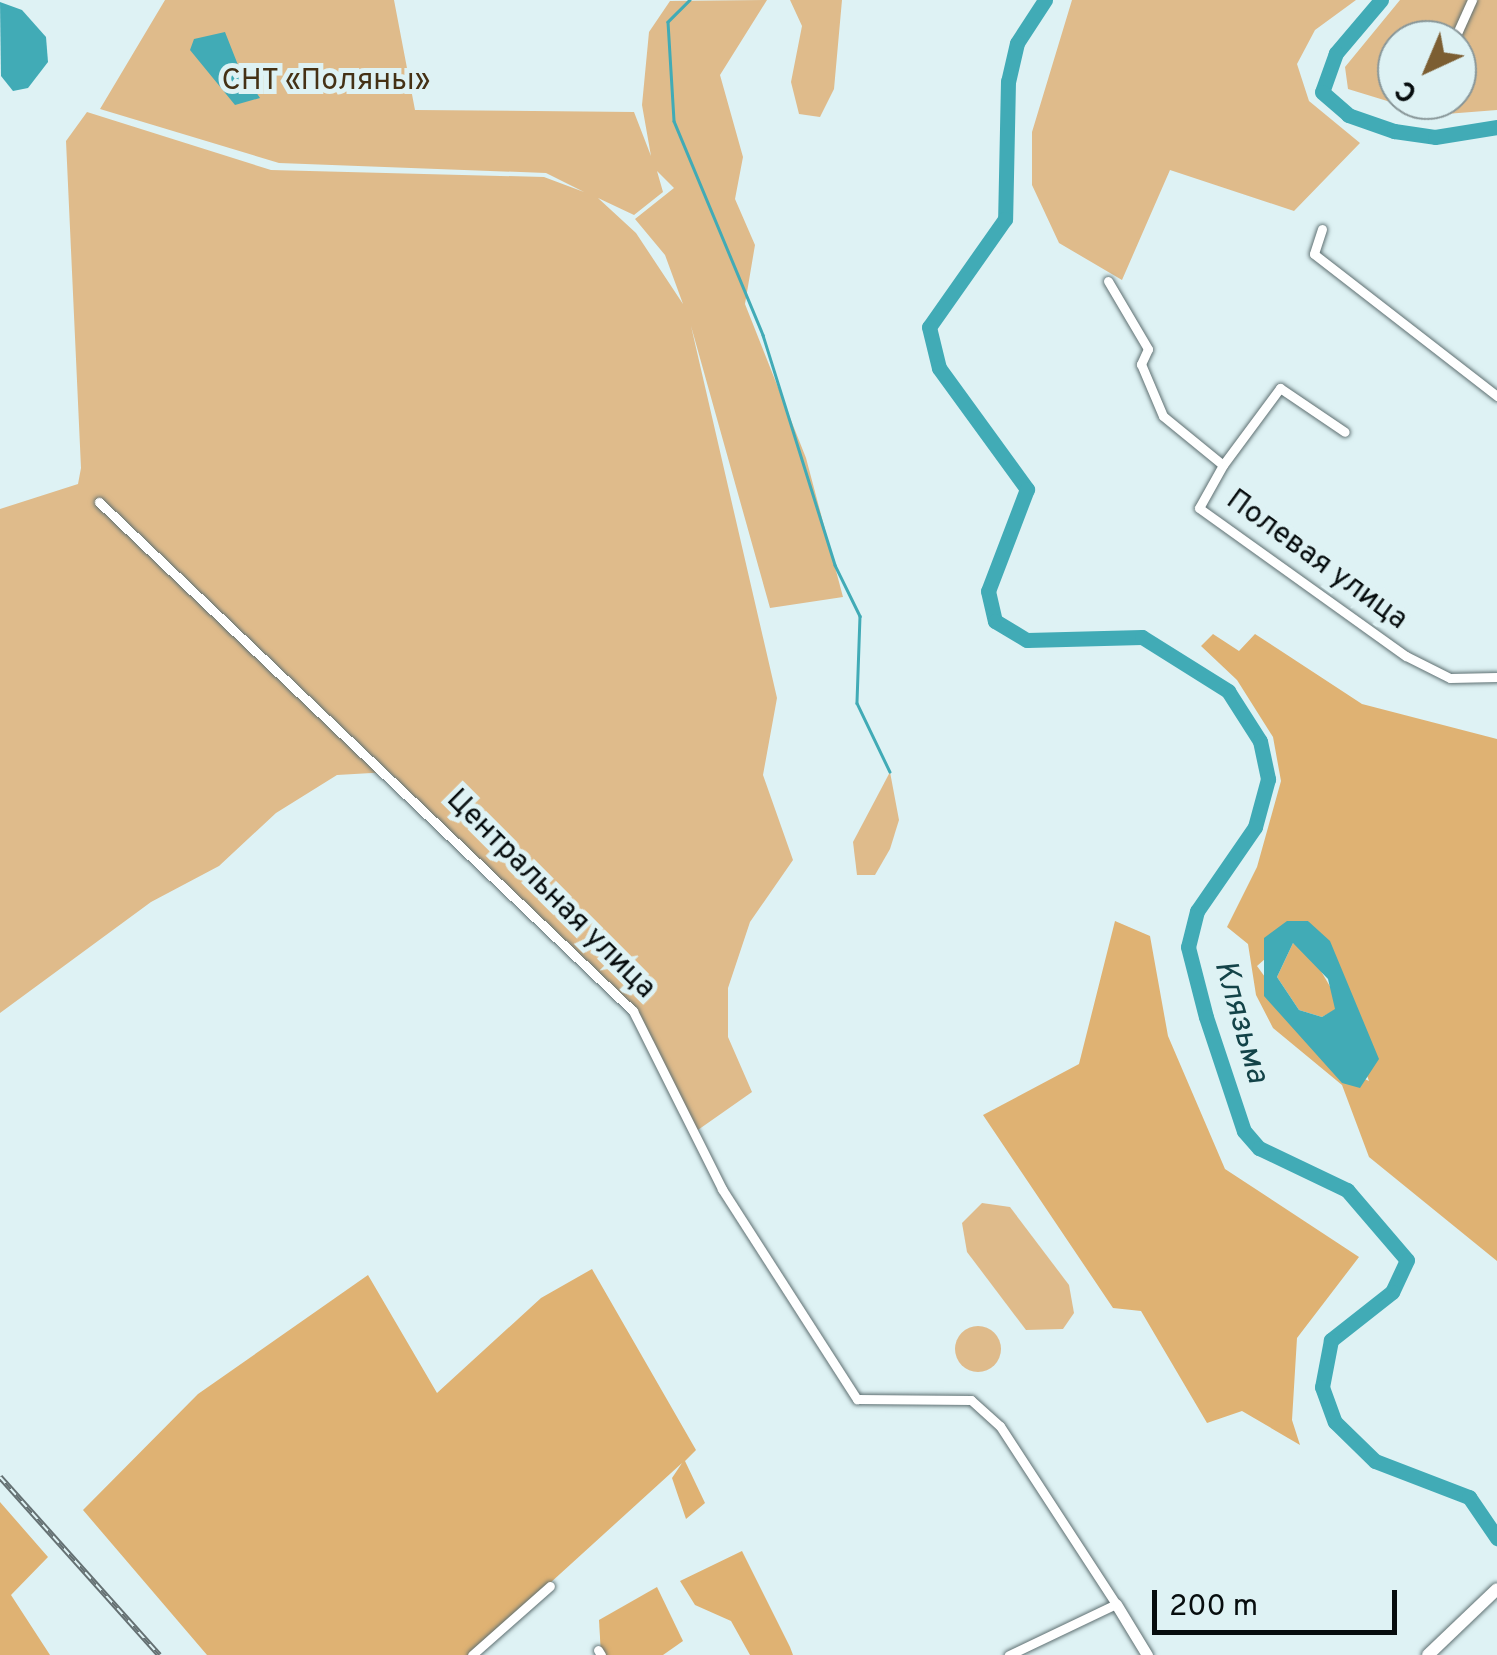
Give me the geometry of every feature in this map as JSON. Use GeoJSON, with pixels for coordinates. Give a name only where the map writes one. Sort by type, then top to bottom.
{"type":"FeatureCollection","features":[{"type":"Feature","properties":{"kind":"main road"},"geometry":{"type":"LineString","coordinates":[[1428,1655],[1497,1589]]}},
{"type":"Feature","properties":{"kind":"street"},"geometry":{"type":"LineString","coordinates":[[1322,229],[1314,254],[1497,396]]}},
{"type":"Feature","properties":{"kind":"street","name":"Полевая улица"},"geometry":{"type":"LineString","coordinates":[[1108,280],[1148,348],[1141,364],[1163,416],[1222,465],[1199,508],[1406,656],[1450,678],[1497,678]]}},
{"type":"Feature","properties":{"kind":"street"},"geometry":{"type":"LineString","coordinates":[[1222,465],[1280,388],[1345,432]]}},
{"type":"Feature","properties":{"kind":"street","name":"Центральная улица"},"geometry":{"type":"LineString","coordinates":[[99,502],[633,1011],[722,1189],[857,1399],[984,1406],[1147,1655]]}},
{"type":"Feature","properties":{"kind":"street"},"geometry":{"type":"LineString","coordinates":[[472,1655],[550,1586]]}},
{"type":"Feature","properties":{"kind":"street"},"geometry":{"type":"LineString","coordinates":[[1009,1655],[1116,1604]]}},
{"type":"Feature","properties":{"kind":"green space","name":"СНТ «Поляны»"},"geometry":{"type":"Polygon","coordinates":[[[165,0],[394,0],[415,110],[634,112],[651,156],[642,105],[649,32],[670,1],[767,0],[720,75],[743,157],[735,199],[755,245],[745,304],[806,458],[843,597],[770,608],[691,326],[777,698],[763,775],[793,860],[750,922],[728,988],[728,1037],[752,1092],[695,1132],[633,1011],[389,772],[337,775],[276,813],[219,866],[151,902],[0,1013],[0,509],[78,484],[81,468],[66,141],[87,112],[271,170],[544,177],[584,192],[546,173],[279,163],[100,109],[165,0]],[[657,171],[663,192],[634,215],[598,198],[636,233],[683,304],[665,255],[635,219],[674,188],[657,171]]]}},
{"type":"Feature","properties":{"kind":"green space"},"geometry":{"type":"Polygon","coordinates":[[[790,0],[842,0],[834,89],[820,117],[799,114],[791,82],[802,26],[790,0]]]}},
{"type":"Feature","properties":{"kind":"green space"},"geometry":{"type":"Polygon","coordinates":[[[1072,0],[1356,0],[1315,30],[1297,64],[1309,101],[1360,143],[1294,211],[1170,170],[1122,280],[1059,243],[1032,185],[1032,132],[1072,0]]]}},
{"type":"Feature","properties":{"kind":"green space"},"geometry":{"type":"Polygon","coordinates":[[[1400,0],[1497,0],[1497,110],[1477,112],[1477,20],[1384,20],[1400,0]]]}},
{"type":"Feature","properties":{"kind":"green space"},"geometry":{"type":"Polygon","coordinates":[[[1377,28],[1377,98],[1348,89],[1345,67],[1377,28]]]}},
{"type":"Feature","properties":{"kind":"green space"},"geometry":{"type":"Polygon","coordinates":[[[890,772],[899,820],[890,849],[875,875],[857,875],[853,842],[890,772]]]}},
{"type":"Feature","properties":{"kind":"green space"},"geometry":{"type":"Polygon","coordinates":[[[982,1203],[1010,1207],[1069,1285],[1074,1313],[1063,1329],[1026,1330],[967,1252],[962,1223],[982,1203]]]}},
{"type":"Feature","properties":{"kind":"green space"},"geometry":{"type":"Polygon","coordinates":[[[978,1326],[994,1333],[1001,1349],[994,1365],[978,1372],[962,1365],[955,1349],[962,1333],[978,1326]]]}},
{"type":"Feature","properties":{"kind":"shaded area"},"geometry":{"type":"Polygon","coordinates":[[[1213,634],[1239,651],[1255,634],[1362,704],[1497,739],[1497,1261],[1369,1157],[1342,1085],[1273,1028],[1256,995],[1248,944],[1227,927],[1257,867],[1281,781],[1273,737],[1237,680],[1201,646],[1213,634]],[[1308,921],[1257,966],[1325,1060],[1369,1081],[1308,921]]]}},
{"type":"Feature","properties":{"kind":"shaded area"},"geometry":{"type":"Polygon","coordinates":[[[1115,921],[1150,936],[1168,1036],[1225,1169],[1359,1257],[1297,1338],[1292,1420],[1300,1445],[1242,1411],[1207,1423],[1141,1311],[1113,1308],[983,1115],[1079,1064],[1115,921]]]}},
{"type":"Feature","properties":{"kind":"shaded area"},"geometry":{"type":"Polygon","coordinates":[[[1293,943],[1308,949],[1335,995],[1335,1010],[1322,1017],[1299,1010],[1277,977],[1293,943]]]}},
{"type":"Feature","properties":{"kind":"shaded area"},"geometry":{"type":"Polygon","coordinates":[[[592,1269],[696,1450],[685,1461],[705,1503],[686,1519],[672,1478],[682,1463],[471,1655],[207,1655],[83,1510],[198,1394],[368,1275],[437,1393],[541,1298],[592,1269]]]}},
{"type":"Feature","properties":{"kind":"shaded area"},"geometry":{"type":"Polygon","coordinates":[[[0,1502],[48,1557],[11,1595],[50,1655],[0,1655],[0,1502]]]}},
{"type":"Feature","properties":{"kind":"shaded area"},"geometry":{"type":"Polygon","coordinates":[[[742,1551],[793,1655],[750,1655],[731,1621],[695,1605],[680,1581],[742,1551]]]}},
{"type":"Feature","properties":{"kind":"shaded area"},"geometry":{"type":"Polygon","coordinates":[[[657,1587],[683,1641],[663,1655],[601,1655],[599,1620],[657,1587]]]}},
{"type":"Feature","properties":{"kind":"water"},"geometry":{"type":"Polygon","coordinates":[[[0,2],[22,10],[46,37],[48,62],[28,88],[13,91],[1,76],[0,2]]]}},
{"type":"Feature","properties":{"kind":"water"},"geometry":{"type":"Polygon","coordinates":[[[225,32],[238,65],[260,98],[235,105],[190,50],[194,39],[225,32]]]}},
{"type":"Feature","properties":{"kind":"water"},"geometry":{"type":"Polygon","coordinates":[[[1287,921],[1308,921],[1330,941],[1379,1059],[1360,1088],[1342,1083],[1264,996],[1264,938],[1287,921]],[[1293,943],[1277,977],[1299,1010],[1322,1017],[1335,1009],[1328,979],[1293,943]]]}},
{"type":"Feature","properties":{"kind":"waterway"},"geometry":{"type":"LineString","coordinates":[[690,0],[668,22],[674,121],[763,335],[835,565],[860,616],[857,703],[890,772]]}},
{"type":"Feature","properties":{"kind":"waterway","name":"Клязьма"},"geometry":{"type":"LineString","coordinates":[[1045,0],[1017,43],[1008,81],[1005,219],[929,327],[939,368],[1027,489],[988,591],[995,621],[1027,640],[1142,637],[1228,691],[1260,741],[1268,779],[1255,827],[1197,911],[1188,947],[1206,1017],[1244,1131],[1259,1148],[1347,1190],[1407,1260],[1392,1292],[1331,1340],[1322,1387],[1335,1422],[1375,1461],[1469,1497],[1497,1538]]}},
{"type":"Feature","properties":{"kind":"waterway","name":"Клязьма"},"geometry":{"type":"LineString","coordinates":[[1381,0],[1336,53],[1322,92],[1348,115],[1394,131],[1435,137],[1497,127]]}},
{"type":"Feature","properties":{"kind":"railway"},"geometry":{"type":"LineString","coordinates":[[0,1477],[159,1655]]}}]}
